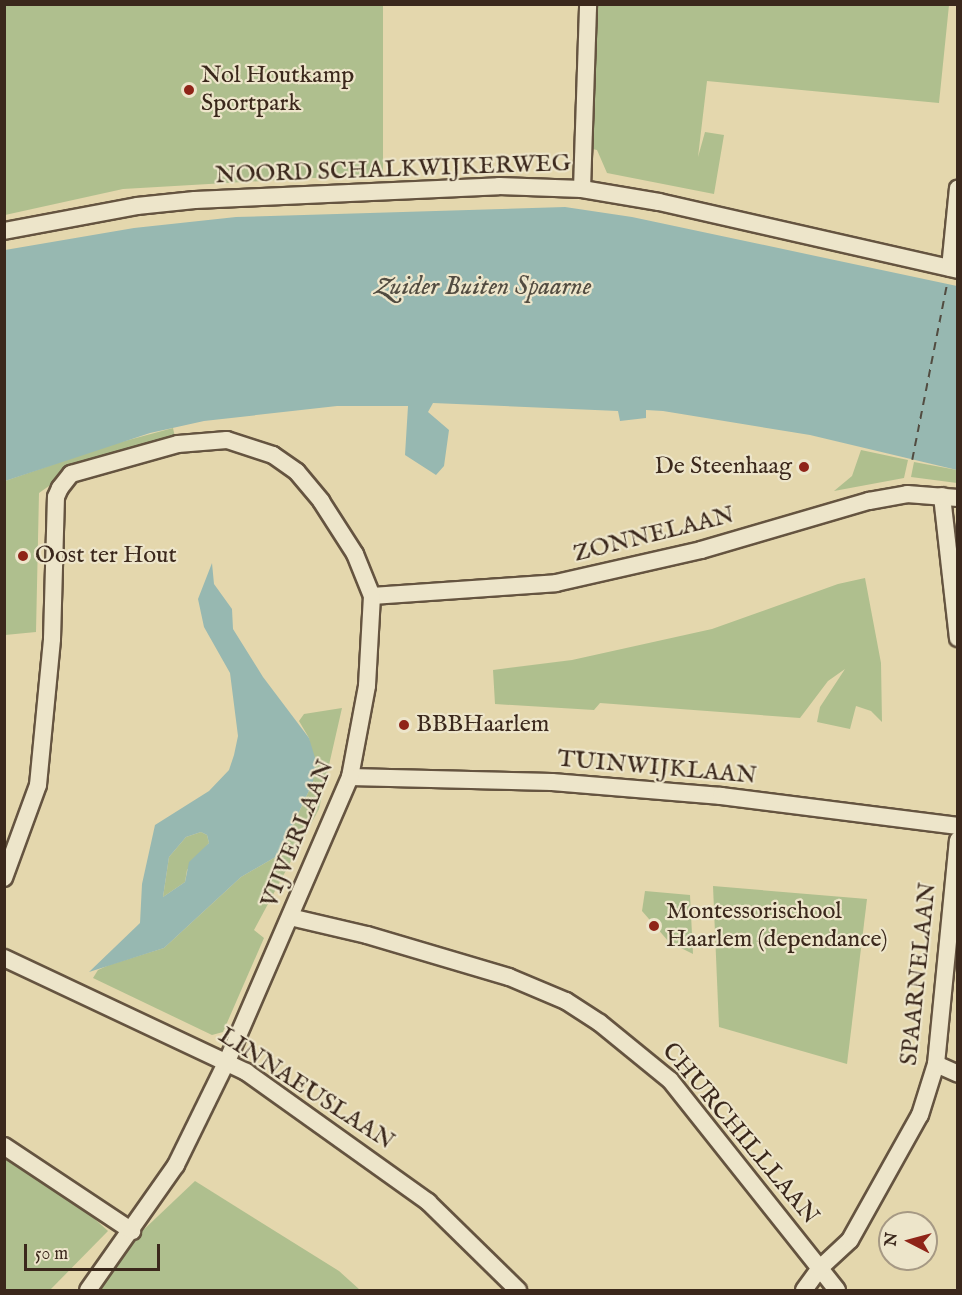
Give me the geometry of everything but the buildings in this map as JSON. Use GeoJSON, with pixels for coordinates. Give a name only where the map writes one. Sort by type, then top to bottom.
{"type":"FeatureCollection","features":[{"type":"Feature","properties":{"kind":"street"},"geometry":{"type":"LineString","coordinates":[[582,189],[588,4]]}},
{"type":"Feature","properties":{"kind":"street","name":"NOORD SCHALKWIJKERWEG"},"geometry":{"type":"LineString","coordinates":[[4,231],[137,206],[218,199],[499,186],[582,189],[659,202],[954,269]]}},
{"type":"Feature","properties":{"kind":"street"},"geometry":{"type":"LineString","coordinates":[[954,269],[957,188]]}},
{"type":"Feature","properties":{"kind":"street","name":"VIJVERLAAN"},"geometry":{"type":"LineString","coordinates":[[4,878],[38,785],[52,639],[56,497],[70,474],[178,444],[227,440],[252,446],[297,472],[321,501],[355,555],[372,596],[367,686],[350,777],[227,1061],[176,1165],[132,1231],[88,1290]]}},
{"type":"Feature","properties":{"kind":"street","name":"ZONNELAAN"},"geometry":{"type":"LineString","coordinates":[[372,596],[556,583],[701,550],[869,501],[907,494],[950,497]]}},
{"type":"Feature","properties":{"kind":"street"},"geometry":{"type":"LineString","coordinates":[[950,497],[957,638]]}},
{"type":"Feature","properties":{"kind":"street","name":"TUINWIJKLAAN"},"geometry":{"type":"LineString","coordinates":[[350,777],[597,786],[722,796],[957,826]]}},
{"type":"Feature","properties":{"kind":"street","name":"SPAARNELAAN"},"geometry":{"type":"LineString","coordinates":[[804,1290],[820,1268],[850,1240],[920,1115],[936,1064],[957,840]]}},
{"type":"Feature","properties":{"kind":"street","name":"CHURCHILLLAAN"},"geometry":{"type":"LineString","coordinates":[[290,916],[367,934],[509,977],[566,1000],[600,1023],[670,1080],[837,1290]]}},
{"type":"Feature","properties":{"kind":"street","name":"LINNAEUSLAAN"},"geometry":{"type":"LineString","coordinates":[[4,958],[227,1061],[428,1202],[518,1290]]}},
{"type":"Feature","properties":{"kind":"street"},"geometry":{"type":"LineString","coordinates":[[936,1064],[957,1074]]}},
{"type":"Feature","properties":{"kind":"street"},"geometry":{"type":"LineString","coordinates":[[4,1146],[132,1231]]}},
{"type":"Feature","properties":{"kind":"green space","name":"Nol Houtkamp Sportpark"},"geometry":{"type":"Polygon","coordinates":[[[4,5],[383,5],[383,174],[123,189],[5,215],[4,5]]]}},
{"type":"Feature","properties":{"kind":"green space"},"geometry":{"type":"Polygon","coordinates":[[[583,5],[949,5],[939,103],[707,81],[698,157],[705,132],[724,135],[714,194],[607,173],[597,150],[578,146],[583,5]]]}},
{"type":"Feature","properties":{"kind":"green space"},"geometry":{"type":"Polygon","coordinates":[[[173,428],[176,442],[72,470],[39,493],[36,632],[5,635],[5,481],[110,445],[173,428]]]}},
{"type":"Feature","properties":{"kind":"green space"},"geometry":{"type":"Polygon","coordinates":[[[861,450],[908,460],[904,478],[834,491],[852,476],[861,450]]]}},
{"type":"Feature","properties":{"kind":"green space"},"geometry":{"type":"Polygon","coordinates":[[[914,462],[957,470],[957,483],[911,477],[914,462]]]}},
{"type":"Feature","properties":{"kind":"green space"},"geometry":{"type":"Polygon","coordinates":[[[865,578],[881,663],[882,722],[871,711],[856,706],[850,729],[817,722],[820,707],[845,669],[828,681],[800,718],[600,703],[594,710],[495,704],[493,670],[572,660],[712,629],[838,584],[865,578]]]}},
{"type":"Feature","properties":{"kind":"green space"},"geometry":{"type":"Polygon","coordinates":[[[342,708],[319,809],[254,930],[264,938],[223,1032],[212,1035],[93,978],[98,970],[109,965],[164,948],[241,877],[279,855],[313,782],[309,738],[299,721],[304,714],[342,708]]]}},
{"type":"Feature","properties":{"kind":"green space"},"geometry":{"type":"Polygon","coordinates":[[[201,832],[207,835],[209,843],[187,870],[185,882],[163,897],[169,857],[186,837],[201,832]]]}},
{"type":"Feature","properties":{"kind":"green space"},"geometry":{"type":"Polygon","coordinates":[[[713,886],[867,899],[847,1064],[719,1027],[713,886]]]}},
{"type":"Feature","properties":{"kind":"green space"},"geometry":{"type":"Polygon","coordinates":[[[645,891],[690,895],[693,954],[669,942],[642,911],[645,891]]]}},
{"type":"Feature","properties":{"kind":"green space"},"geometry":{"type":"Polygon","coordinates":[[[5,1153],[76,1202],[108,1231],[50,1290],[5,1290],[5,1153]]]}},
{"type":"Feature","properties":{"kind":"green space"},"geometry":{"type":"Polygon","coordinates":[[[195,1181],[339,1271],[360,1290],[80,1290],[195,1181]]]}},
{"type":"Feature","properties":{"kind":"water","name":"Zuider Buiten Spaarne"},"geometry":{"type":"Polygon","coordinates":[[[565,207],[632,217],[957,286],[957,470],[810,435],[663,411],[646,410],[646,418],[620,421],[618,411],[433,403],[428,412],[449,430],[444,466],[436,475],[405,455],[408,406],[337,406],[204,421],[150,433],[5,481],[5,250],[134,228],[236,217],[565,207]]]}},
{"type":"Feature","properties":{"kind":"water"},"geometry":{"type":"Polygon","coordinates":[[[212,563],[214,584],[232,609],[233,629],[263,677],[309,738],[316,761],[313,782],[279,855],[241,877],[164,948],[89,972],[140,923],[142,884],[155,825],[209,791],[229,770],[234,755],[238,736],[230,673],[204,627],[198,599],[212,563]],[[201,832],[186,837],[169,857],[163,897],[185,882],[189,862],[209,843],[207,835],[201,832]]]}},
{"type":"Feature","properties":{"kind":"ferry route"},"geometry":{"type":"LineString","coordinates":[[912,460],[947,284]]}},
{"type":"Feature","properties":{"kind":"place","name":"Nol Houtkamp Sportpark"},"geometry":{"type":"Point","coordinates":[189,90]}},
{"type":"Feature","properties":{"kind":"place","name":"De Steenhaag"},"geometry":{"type":"Point","coordinates":[804,467]}},
{"type":"Feature","properties":{"kind":"place","name":"Oost ter Hout"},"geometry":{"type":"Point","coordinates":[23,556]}},
{"type":"Feature","properties":{"kind":"place","name":"BBBHaarlem"},"geometry":{"type":"Point","coordinates":[404,725]}},
{"type":"Feature","properties":{"kind":"place","name":"Montessorischool Haarlem (dependance)"},"geometry":{"type":"Point","coordinates":[654,926]}}]}
